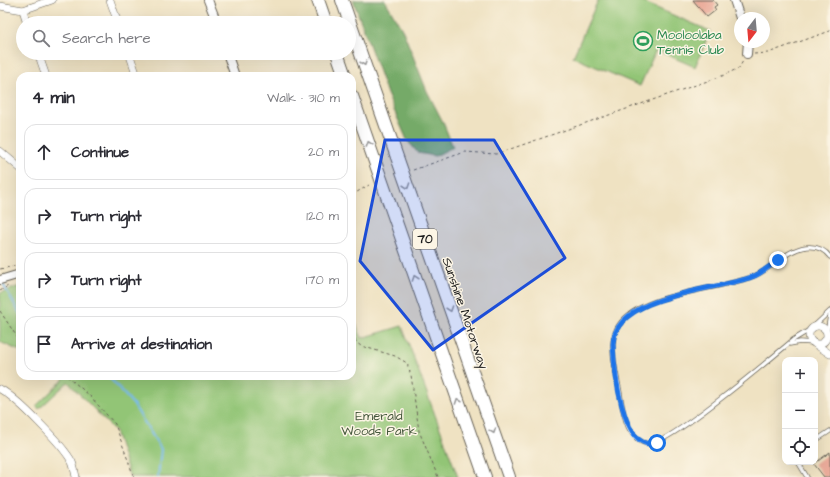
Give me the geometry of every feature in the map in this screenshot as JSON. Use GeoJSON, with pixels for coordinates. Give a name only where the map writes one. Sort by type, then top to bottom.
{"type":"FeatureCollection","features":[{"type":"Feature","properties":{"kind":"highway"},"geometry":{"type":"LineString","coordinates":[[318,0],[324,16]]}},
{"type":"Feature","properties":{"kind":"highway","name":"Sunshine Motorway"},"geometry":{"type":"LineString","coordinates":[[342,0],[348,16]]}},
{"type":"Feature","properties":{"kind":"highway","name":"Sunshine Motorway"},"geometry":{"type":"LineString","coordinates":[[356,40],[509,477]]}},
{"type":"Feature","properties":{"kind":"highway"},"geometry":{"type":"LineString","coordinates":[[339,60],[344,72]]}},
{"type":"Feature","properties":{"kind":"highway","name":"70"},"geometry":{"type":"LineString","coordinates":[[356,107],[485,477]]}},
{"type":"Feature","properties":{"kind":"street"},"geometry":{"type":"LineString","coordinates":[[0,6],[23,10],[52,0]]}},
{"type":"Feature","properties":{"kind":"street"},"geometry":{"type":"LineString","coordinates":[[110,0],[116,16]]}},
{"type":"Feature","properties":{"kind":"street"},"geometry":{"type":"LineString","coordinates":[[208,0],[214,16]]}},
{"type":"Feature","properties":{"kind":"street"},"geometry":{"type":"LineString","coordinates":[[734,0],[738,12]]}},
{"type":"Feature","properties":{"kind":"street"},"geometry":{"type":"LineString","coordinates":[[23,10],[25,16]]}},
{"type":"Feature","properties":{"kind":"street"},"geometry":{"type":"LineString","coordinates":[[747,54],[748,48]]}},
{"type":"Feature","properties":{"kind":"street"},"geometry":{"type":"LineString","coordinates":[[40,60],[45,72]]}},
{"type":"Feature","properties":{"kind":"street"},"geometry":{"type":"LineString","coordinates":[[131,60],[136,72]]}},
{"type":"Feature","properties":{"kind":"street"},"geometry":{"type":"LineString","coordinates":[[230,60],[234,72]]}},
{"type":"Feature","properties":{"kind":"street"},"geometry":{"type":"LineString","coordinates":[[0,151],[16,165]]}},
{"type":"Feature","properties":{"kind":"street"},"geometry":{"type":"LineString","coordinates":[[4,282],[16,276]]}},
{"type":"Feature","properties":{"kind":"street"},"geometry":{"type":"LineString","coordinates":[[830,345],[827,334],[820,326],[812,328],[808,336],[814,344],[830,354]]}},
{"type":"Feature","properties":{"kind":"street"},"geometry":{"type":"LineString","coordinates":[[814,344],[824,342],[827,334]]}},
{"type":"Feature","properties":{"kind":"street"},"geometry":{"type":"LineString","coordinates":[[0,388],[17,401],[64,451],[72,462],[76,477]]}},
{"type":"Feature","properties":{"kind":"lane"},"geometry":{"type":"LineString","coordinates":[[830,256],[817,247],[801,248],[783,256],[754,276],[661,300],[644,307],[625,318],[616,329],[613,344],[622,406],[631,432],[636,438],[643,442],[652,444],[657,443],[686,425],[788,344],[812,328],[830,311]]}},
{"type":"Feature","properties":{"kind":"lane"},"geometry":{"type":"LineString","coordinates":[[827,334],[830,314]]}},
{"type":"Feature","properties":{"kind":"lane"},"geometry":{"type":"LineString","coordinates":[[788,344],[800,342],[814,344]]}},
{"type":"Feature","properties":{"kind":"lane"},"geometry":{"type":"LineString","coordinates":[[818,439],[830,431]]}},
{"type":"Feature","properties":{"kind":"lane"},"geometry":{"type":"LineString","coordinates":[[800,465],[807,477]]}},
{"type":"Feature","properties":{"kind":"path"},"geometry":{"type":"LineString","coordinates":[[410,171],[465,152],[496,154],[722,76],[739,68],[747,54],[768,53],[830,31]]}},
{"type":"Feature","properties":{"kind":"path"},"geometry":{"type":"LineString","coordinates":[[356,193],[369,185]]}},
{"type":"Feature","properties":{"kind":"path"},"geometry":{"type":"LineString","coordinates":[[0,269],[16,266]]}},
{"type":"Feature","properties":{"kind":"path"},"geometry":{"type":"LineString","coordinates":[[1,291],[4,282]]}},
{"type":"Feature","properties":{"kind":"path"},"geometry":{"type":"LineString","coordinates":[[0,311],[16,335]]}},
{"type":"Feature","properties":{"kind":"path"},"geometry":{"type":"LineString","coordinates":[[356,341],[361,346],[395,356],[406,363],[411,375],[419,431],[438,477]]}},
{"type":"Feature","properties":{"kind":"path"},"geometry":{"type":"LineString","coordinates":[[71,380],[88,395],[115,424],[134,477]]}},
{"type":"Feature","properties":{"kind":"highlighted area"},"geometry":{"type":"Polygon","coordinates":[[[385,140],[494,140],[565,258],[433,350],[360,261],[385,140]]]}},
{"type":"Feature","properties":{"kind":"green space"},"geometry":{"type":"Polygon","coordinates":[[[353,0],[385,0],[403,31],[427,91],[443,122],[453,147],[435,156],[418,153],[407,140],[387,94],[353,0]]]}},
{"type":"Feature","properties":{"kind":"green space","name":"Mooloolaba Tennis Club"},"geometry":{"type":"Polygon","coordinates":[[[598,0],[638,0],[710,31],[695,67],[656,50],[640,86],[573,57],[598,0]]]}},
{"type":"Feature","properties":{"kind":"green space"},"geometry":{"type":"Polygon","coordinates":[[[16,287],[16,349],[0,342],[0,293],[16,287]]]}},
{"type":"Feature","properties":{"kind":"green space","name":"Emerald Woods Park"},"geometry":{"type":"Polygon","coordinates":[[[356,324],[362,338],[402,326],[458,477],[130,477],[115,431],[68,382],[39,409],[36,406],[63,380],[356,380],[356,324]]]}},
{"type":"Feature","properties":{"kind":"building","name":"Mooloolaba Tennis Club"},"geometry":{"type":"Polygon","coordinates":[[[693,0],[713,0],[717,5],[714,7],[716,10],[707,17],[693,0]]]}},
{"type":"Feature","properties":{"kind":"building"},"geometry":{"type":"Polygon","coordinates":[[[830,452],[830,477],[824,477],[815,465],[818,465],[818,461],[830,452]]]}},
{"type":"Feature","properties":{"kind":"waterway"},"geometry":{"type":"LineString","coordinates":[[2,282],[16,307]]}},
{"type":"Feature","properties":{"kind":"waterway"},"geometry":{"type":"LineString","coordinates":[[112,380],[133,404],[161,449],[158,477]]}},
{"type":"Feature","properties":{"kind":"place","name":"Mooloolaba Tennis Club"},"geometry":{"type":"Point","coordinates":[643,41]}},
{"type":"Feature","properties":{"kind":"route"},"geometry":{"type":"LineString","coordinates":[[657,443],[646,443],[636,438],[631,432],[624,414],[613,348],[613,338],[620,324],[633,312],[649,304],[685,293],[746,279],[763,271],[778,260]]}}]}
